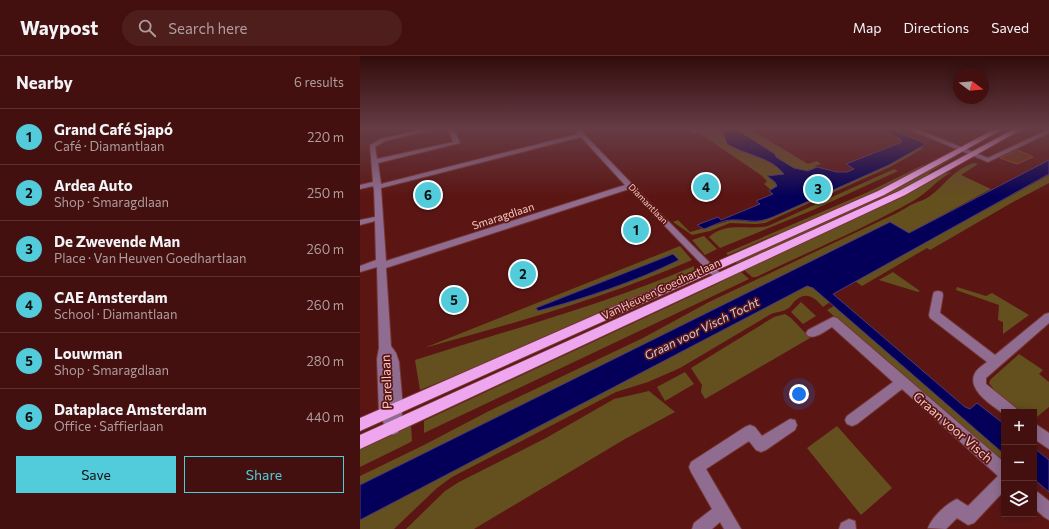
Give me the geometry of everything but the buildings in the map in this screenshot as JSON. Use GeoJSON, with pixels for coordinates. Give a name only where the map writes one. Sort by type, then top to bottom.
{"type":"FeatureCollection","features":[{"type":"Feature","properties":{"kind":"main road","name":"Van Heuven Goedhartlaan"},"geometry":{"type":"LineString","coordinates":[[360,442],[393,428],[881,193],[924,171],[957,151]]}},
{"type":"Feature","properties":{"kind":"main road","name":"Van Heuven Goedhartlaan"},"geometry":{"type":"LineString","coordinates":[[360,425],[902,193],[977,151]]}},
{"type":"Feature","properties":{"kind":"street","name":"Parellaan"},"geometry":{"type":"LineString","coordinates":[[373,151],[379,218],[385,348],[383,359],[392,411],[393,428]]}},
{"type":"Feature","properties":{"kind":"street"},"geometry":{"type":"LineString","coordinates":[[374,162],[422,151]]}},
{"type":"Feature","properties":{"kind":"street"},"geometry":{"type":"LineString","coordinates":[[360,187],[376,185],[516,151]]}},
{"type":"Feature","properties":{"kind":"street","name":"Diamantlaan"},"geometry":{"type":"LineString","coordinates":[[598,151],[657,215],[716,273]]}},
{"type":"Feature","properties":{"kind":"street"},"geometry":{"type":"LineString","coordinates":[[965,151],[988,160],[1007,151]]}},
{"type":"Feature","properties":{"kind":"street","name":"Smaragdlaan"},"geometry":{"type":"LineString","coordinates":[[381,264],[631,186]]}},
{"type":"Feature","properties":{"kind":"street"},"geometry":{"type":"LineString","coordinates":[[360,223],[379,218]]}},
{"type":"Feature","properties":{"kind":"street"},"geometry":{"type":"LineString","coordinates":[[360,269],[381,264]]}},
{"type":"Feature","properties":{"kind":"street"},"geometry":{"type":"LineString","coordinates":[[938,295],[934,315],[995,362]]}},
{"type":"Feature","properties":{"kind":"street"},"geometry":{"type":"LineString","coordinates":[[1007,409],[982,388],[979,382],[980,375],[1049,317]]}},
{"type":"Feature","properties":{"kind":"street","name":"Graan voor Visch"},"geometry":{"type":"LineString","coordinates":[[812,333],[833,320],[1001,469]]}},
{"type":"Feature","properties":{"kind":"street"},"geometry":{"type":"LineString","coordinates":[[852,420],[902,382]]}},
{"type":"Feature","properties":{"kind":"street"},"geometry":{"type":"LineString","coordinates":[[733,529],[696,467],[750,432],[761,445],[790,425]]}},
{"type":"Feature","properties":{"kind":"street"},"geometry":{"type":"LineString","coordinates":[[1037,432],[1049,442]]}},
{"type":"Feature","properties":{"kind":"street"},"geometry":{"type":"LineString","coordinates":[[936,528],[957,507],[968,517],[1003,481]]}},
{"type":"Feature","properties":{"kind":"street"},"geometry":{"type":"LineString","coordinates":[[1037,501],[1049,512]]}},
{"type":"Feature","properties":{"kind":"street"},"geometry":{"type":"LineString","coordinates":[[700,529],[722,511]]}},
{"type":"Feature","properties":{"kind":"shaded area"},"geometry":{"type":"Polygon","coordinates":[[[726,151],[742,151],[757,157],[775,166],[784,175],[767,175],[777,185],[777,187],[771,190],[764,184],[767,181],[761,175],[726,151]]]}},
{"type":"Feature","properties":{"kind":"shaded area"},"geometry":{"type":"Polygon","coordinates":[[[770,151],[787,151],[808,164],[817,161],[821,164],[811,169],[801,170],[776,157],[775,154],[770,151]]]}},
{"type":"Feature","properties":{"kind":"shaded area"},"geometry":{"type":"Polygon","coordinates":[[[914,151],[919,151],[890,167],[765,223],[730,223],[710,231],[692,235],[673,222],[678,220],[690,232],[732,220],[755,222],[762,221],[889,165],[914,151]]]}},
{"type":"Feature","properties":{"kind":"shaded area"},"geometry":{"type":"Polygon","coordinates":[[[954,156],[957,156],[930,172],[926,178],[899,192],[739,265],[735,262],[819,225],[901,186],[954,156]]]}},
{"type":"Feature","properties":{"kind":"shaded area"},"geometry":{"type":"Polygon","coordinates":[[[974,163],[978,164],[961,175],[991,189],[909,233],[890,222],[360,485],[360,476],[489,411],[643,338],[709,302],[926,199],[961,169],[974,163]]]}},
{"type":"Feature","properties":{"kind":"shaded area"},"geometry":{"type":"Polygon","coordinates":[[[923,165],[927,166],[894,185],[790,231],[774,235],[728,255],[726,253],[868,192],[923,165]]]}},
{"type":"Feature","properties":{"kind":"shaded area"},"geometry":{"type":"Polygon","coordinates":[[[894,169],[898,171],[813,210],[720,248],[709,237],[723,229],[768,226],[894,169]]]}},
{"type":"Feature","properties":{"kind":"shaded area"},"geometry":{"type":"Polygon","coordinates":[[[952,172],[913,201],[835,240],[756,277],[752,277],[744,270],[915,190],[942,174],[952,172]]]}},
{"type":"Feature","properties":{"kind":"shaded area"},"geometry":{"type":"Polygon","coordinates":[[[1049,175],[1049,183],[930,250],[927,248],[862,286],[855,281],[1049,175]]]}},
{"type":"Feature","properties":{"kind":"shaded area"},"geometry":{"type":"Polygon","coordinates":[[[704,236],[717,249],[705,255],[692,240],[704,236]]]}},
{"type":"Feature","properties":{"kind":"shaded area"},"geometry":{"type":"Polygon","coordinates":[[[680,246],[692,260],[659,274],[560,309],[424,348],[680,246]],[[673,254],[536,308],[551,306],[606,290],[648,274],[678,260],[673,254]]]}},
{"type":"Feature","properties":{"kind":"shaded area"},"geometry":{"type":"Polygon","coordinates":[[[694,266],[692,273],[508,354],[420,390],[415,360],[591,305],[694,266]]]}},
{"type":"Feature","properties":{"kind":"shaded area"},"geometry":{"type":"Polygon","coordinates":[[[740,271],[749,279],[424,433],[424,421],[717,284],[740,271]]]}},
{"type":"Feature","properties":{"kind":"shaded area"},"geometry":{"type":"Polygon","coordinates":[[[893,272],[920,291],[918,292],[879,280],[893,272]]]}},
{"type":"Feature","properties":{"kind":"shaded area"},"geometry":{"type":"Polygon","coordinates":[[[807,286],[813,288],[830,302],[823,307],[814,298],[807,296],[800,297],[787,309],[771,314],[680,368],[648,382],[616,392],[452,477],[437,488],[394,529],[360,529],[360,520],[807,286]]]}},
{"type":"Feature","properties":{"kind":"shaded area"},"geometry":{"type":"Polygon","coordinates":[[[957,287],[986,296],[992,293],[1029,315],[1003,334],[1003,322],[998,320],[999,305],[956,290],[957,287]]]}},
{"type":"Feature","properties":{"kind":"shaded area"},"geometry":{"type":"Polygon","coordinates":[[[801,302],[816,316],[803,324],[791,312],[801,302]]]}},
{"type":"Feature","properties":{"kind":"shaded area"},"geometry":{"type":"Polygon","coordinates":[[[834,306],[1001,451],[1001,465],[827,310],[834,306]]]}},
{"type":"Feature","properties":{"kind":"shaded area"},"geometry":{"type":"Polygon","coordinates":[[[785,314],[791,318],[810,338],[705,399],[701,392],[702,385],[691,368],[774,317],[785,314]]]}},
{"type":"Feature","properties":{"kind":"shaded area"},"geometry":{"type":"Polygon","coordinates":[[[1019,354],[1043,370],[1039,374],[1049,382],[1049,407],[1037,417],[1037,409],[1018,409],[995,391],[989,383],[991,379],[1019,354]]]}},
{"type":"Feature","properties":{"kind":"shaded area"},"geometry":{"type":"Polygon","coordinates":[[[685,372],[694,384],[665,401],[657,387],[685,372]]]}},
{"type":"Feature","properties":{"kind":"shaded area"},"geometry":{"type":"Polygon","coordinates":[[[649,391],[675,412],[625,439],[474,529],[406,529],[445,491],[459,482],[546,438],[614,399],[649,391]]]}},
{"type":"Feature","properties":{"kind":"shaded area"},"geometry":{"type":"Polygon","coordinates":[[[411,425],[412,441],[360,467],[360,448],[411,425]]]}},
{"type":"Feature","properties":{"kind":"shaded area"},"geometry":{"type":"Polygon","coordinates":[[[837,426],[892,488],[861,515],[807,448],[837,426]]]}},
{"type":"Feature","properties":{"kind":"water"},"geometry":{"type":"Polygon","coordinates":[[[742,151],[770,151],[775,154],[776,157],[794,168],[808,171],[817,167],[837,172],[847,172],[854,169],[846,164],[879,151],[914,151],[889,165],[773,217],[761,221],[728,220],[704,229],[697,225],[718,217],[721,220],[760,204],[756,201],[773,194],[769,191],[777,186],[775,182],[767,176],[784,174],[779,168],[765,160],[742,151]]]}},
{"type":"Feature","properties":{"kind":"water","name":"Graan voor Visch Tocht"},"geometry":{"type":"Polygon","coordinates":[[[1049,160],[1049,174],[833,294],[965,407],[970,409],[977,403],[1001,422],[1001,451],[813,288],[807,286],[360,520],[360,485],[890,222],[909,233],[1049,160]]]}},
{"type":"Feature","properties":{"kind":"water"},"geometry":{"type":"Polygon","coordinates":[[[673,254],[679,260],[627,282],[556,306],[538,311],[536,308],[673,254]]]}},
{"type":"Feature","properties":{"kind":"water"},"geometry":{"type":"Polygon","coordinates":[[[1037,450],[1049,460],[1049,492],[1037,482],[1037,450]]]}},
{"type":"Feature","properties":{"kind":"place","name":"CAE Amsterdam"},"geometry":{"type":"Point","coordinates":[706,187]}},
{"type":"Feature","properties":{"kind":"place","name":"De Zwevende Man"},"geometry":{"type":"Point","coordinates":[818,189]}},
{"type":"Feature","properties":{"kind":"place","name":"Dataplace Amsterdam"},"geometry":{"type":"Point","coordinates":[428,195]}},
{"type":"Feature","properties":{"kind":"place","name":"Grand Café Sjapó"},"geometry":{"type":"Point","coordinates":[636,230]}},
{"type":"Feature","properties":{"kind":"place","name":"Ardea Auto"},"geometry":{"type":"Point","coordinates":[523,274]}},
{"type":"Feature","properties":{"kind":"place","name":"Louwman"},"geometry":{"type":"Point","coordinates":[454,300]}}]}
